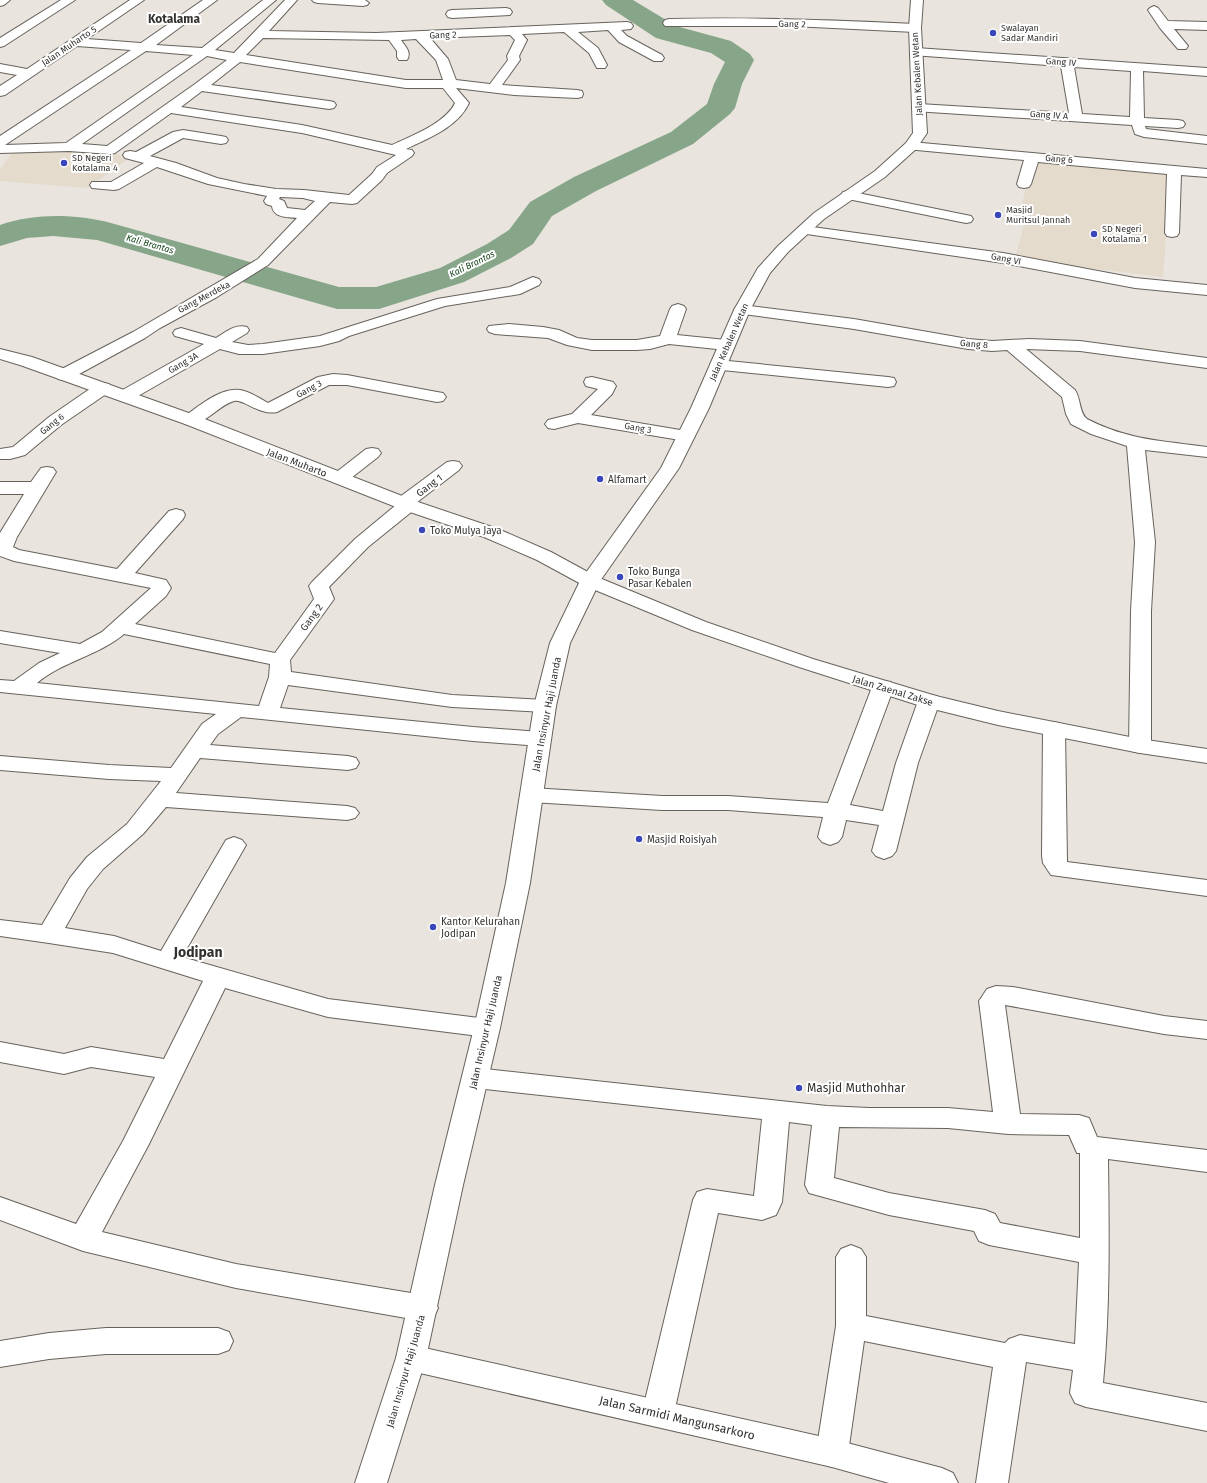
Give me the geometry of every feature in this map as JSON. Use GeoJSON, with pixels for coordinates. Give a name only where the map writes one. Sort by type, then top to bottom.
{"type":"FeatureCollection","features":[{"type":"Feature","properties":{"kind":"street"},"geometry":{"type":"LineString","coordinates":[[0,2],[4,0]]}},
{"type":"Feature","properties":{"kind":"street"},"geometry":{"type":"LineString","coordinates":[[0,43],[69,0]]}},
{"type":"Feature","properties":{"kind":"street","name":"Jalan Muharto 5"},"geometry":{"type":"LineString","coordinates":[[0,92],[138,0]]}},
{"type":"Feature","properties":{"kind":"street"},"geometry":{"type":"LineString","coordinates":[[0,142],[144,47],[211,0]]}},
{"type":"Feature","properties":{"kind":"street"},"geometry":{"type":"LineString","coordinates":[[69,147],[205,52],[270,0]]}},
{"type":"Feature","properties":{"kind":"street"},"geometry":{"type":"LineString","coordinates":[[110,150],[170,109],[237,58],[290,0]]}},
{"type":"Feature","properties":{"kind":"street"},"geometry":{"type":"LineString","coordinates":[[318,0],[363,3]]}},
{"type":"Feature","properties":{"kind":"street"},"geometry":{"type":"LineString","coordinates":[[450,0],[457,34]]}},
{"type":"Feature","properties":{"kind":"street","name":"Jalan Kebalen Wetan"},"geometry":{"type":"LineString","coordinates":[[590,581],[670,468],[686,436],[742,310],[764,271],[783,249],[819,216],[880,174],[911,146],[920,133],[915,28],[917,0]]}},
{"type":"Feature","properties":{"kind":"street"},"geometry":{"type":"LineString","coordinates":[[1154,10],[1164,26],[1182,46]]}},
{"type":"Feature","properties":{"kind":"street"},"geometry":{"type":"LineString","coordinates":[[452,14],[506,12]]}},
{"type":"Feature","properties":{"kind":"street","name":"Gang 2"},"geometry":{"type":"LineString","coordinates":[[669,23],[782,23],[915,28]]}},
{"type":"Feature","properties":{"kind":"street","name":"Gang 2"},"geometry":{"type":"LineString","coordinates":[[260,34],[352,38],[627,26]]}},
{"type":"Feature","properties":{"kind":"street"},"geometry":{"type":"LineString","coordinates":[[1164,26],[1207,26]]}},
{"type":"Feature","properties":{"kind":"street"},"geometry":{"type":"LineString","coordinates":[[611,27],[623,39],[658,58]]}},
{"type":"Feature","properties":{"kind":"street"},"geometry":{"type":"LineString","coordinates":[[567,29],[594,51],[601,65]]}},
{"type":"Feature","properties":{"kind":"street"},"geometry":{"type":"LineString","coordinates":[[493,88],[514,60],[513,56],[521,40],[514,32]]}},
{"type":"Feature","properties":{"kind":"street"},"geometry":{"type":"LineString","coordinates":[[355,199],[382,170],[406,152],[429,131],[456,114],[461,108],[462,103],[450,89],[449,77],[442,59],[420,36]]}},
{"type":"Feature","properties":{"kind":"street"},"geometry":{"type":"LineString","coordinates":[[393,37],[403,51],[403,57]]}},
{"type":"Feature","properties":{"kind":"street"},"geometry":{"type":"LineString","coordinates":[[75,42],[205,52],[394,83],[418,85],[449,84],[514,91],[577,94]]}},
{"type":"Feature","properties":{"kind":"street","name":"Gang IV"},"geometry":{"type":"LineString","coordinates":[[916,52],[1207,72]]}},
{"type":"Feature","properties":{"kind":"street"},"geometry":{"type":"LineString","coordinates":[[1068,63],[1076,117]]}},
{"type":"Feature","properties":{"kind":"street"},"geometry":{"type":"LineString","coordinates":[[1137,67],[1137,121],[1140,131],[1207,140]]}},
{"type":"Feature","properties":{"kind":"street"},"geometry":{"type":"LineString","coordinates":[[0,68],[30,73]]}},
{"type":"Feature","properties":{"kind":"street"},"geometry":{"type":"LineString","coordinates":[[200,87],[329,105]]}},
{"type":"Feature","properties":{"kind":"street","name":"Gang IV A"},"geometry":{"type":"LineString","coordinates":[[919,108],[1178,124]]}},
{"type":"Feature","properties":{"kind":"street"},"geometry":{"type":"LineString","coordinates":[[170,109],[302,129],[406,152]]}},
{"type":"Feature","properties":{"kind":"street"},"geometry":{"type":"LineString","coordinates":[[138,157],[178,135],[183,134],[221,140]]}},
{"type":"Feature","properties":{"kind":"street","name":"Gang 6"},"geometry":{"type":"LineString","coordinates":[[911,146],[1207,173]]}},
{"type":"Feature","properties":{"kind":"street"},"geometry":{"type":"LineString","coordinates":[[0,149],[69,147],[110,150],[155,162],[224,184],[276,193],[304,194],[311,196],[371,201]]}},
{"type":"Feature","properties":{"kind":"street"},"geometry":{"type":"LineString","coordinates":[[1024,184],[1032,157]]}},
{"type":"Feature","properties":{"kind":"street"},"geometry":{"type":"LineString","coordinates":[[97,185],[114,186],[155,162]]}},
{"type":"Feature","properties":{"kind":"street"},"geometry":{"type":"LineString","coordinates":[[1172,234],[1174,170]]}},
{"type":"Feature","properties":{"kind":"street"},"geometry":{"type":"LineString","coordinates":[[276,193],[271,201],[279,204],[279,209],[281,211],[309,215]]}},
{"type":"Feature","properties":{"kind":"street"},"geometry":{"type":"LineString","coordinates":[[848,195],[966,218]]}},
{"type":"Feature","properties":{"kind":"street","name":"Gang Merdeka"},"geometry":{"type":"LineString","coordinates":[[64,375],[113,350],[174,313],[231,283],[263,262],[327,197]]}},
{"type":"Feature","properties":{"kind":"street","name":"Gang VI"},"geometry":{"type":"LineString","coordinates":[[805,230],[1003,258],[1135,283],[1207,290]]}},
{"type":"Feature","properties":{"kind":"street"},"geometry":{"type":"LineString","coordinates":[[181,333],[239,349],[263,350],[333,338],[343,332],[443,302],[514,291],[533,282]]}},
{"type":"Feature","properties":{"kind":"street"},"geometry":{"type":"LineString","coordinates":[[494,329],[530,330],[552,333],[574,343],[590,345],[652,345],[664,342],[667,339],[678,309]]}},
{"type":"Feature","properties":{"kind":"street","name":"Gang 8"},"geometry":{"type":"LineString","coordinates":[[742,310],[854,324],[955,343],[992,346],[1028,344],[1080,346],[1207,363]]}},
{"type":"Feature","properties":{"kind":"street","name":"Gang 3A"},"geometry":{"type":"LineString","coordinates":[[125,396],[241,330]]}},
{"type":"Feature","properties":{"kind":"street"},"geometry":{"type":"LineString","coordinates":[[667,339],[726,345]]}},
{"type":"Feature","properties":{"kind":"street"},"geometry":{"type":"LineString","coordinates":[[1011,345],[1069,394],[1074,407],[1074,414],[1079,422],[1095,430],[1140,444],[1207,452]]}},
{"type":"Feature","properties":{"kind":"street","name":"Jalan Muharto"},"geometry":{"type":"LineString","coordinates":[[0,354],[26,361],[191,420],[406,504],[491,533],[544,556],[590,581]]}},
{"type":"Feature","properties":{"kind":"street"},"geometry":{"type":"LineString","coordinates":[[718,365],[796,371],[888,382]]}},
{"type":"Feature","properties":{"kind":"street","name":"Gang 3"},"geometry":{"type":"LineString","coordinates":[[191,420],[202,412],[231,396],[239,395],[264,407],[271,408],[324,381],[333,379],[347,380],[437,397]]}},
{"type":"Feature","properties":{"kind":"street"},"geometry":{"type":"LineString","coordinates":[[554,424],[578,418],[606,390],[607,386],[592,382]]}},
{"type":"Feature","properties":{"kind":"street","name":"Gang 6"},"geometry":{"type":"LineString","coordinates":[[0,454],[10,454],[19,451],[55,421],[103,388]]}},
{"type":"Feature","properties":{"kind":"street","name":"Gang 3"},"geometry":{"type":"LineString","coordinates":[[578,418],[686,436]]}},
{"type":"Feature","properties":{"kind":"street"},"geometry":{"type":"LineString","coordinates":[[1140,444],[1136,446],[1136,453],[1141,484],[1145,542],[1142,611],[1140,746]]}},
{"type":"Feature","properties":{"kind":"street"},"geometry":{"type":"LineString","coordinates":[[340,478],[372,453]]}},
{"type":"Feature","properties":{"kind":"street","name":"Gang 1"},"geometry":{"type":"LineString","coordinates":[[406,504],[453,466]]}},
{"type":"Feature","properties":{"kind":"street"},"geometry":{"type":"LineString","coordinates":[[10,687],[46,667],[84,650],[120,627],[161,588],[159,584],[14,555],[5,551],[3,547],[7,537],[47,472]]}},
{"type":"Feature","properties":{"kind":"street"},"geometry":{"type":"LineString","coordinates":[[0,488],[37,488]]}},
{"type":"Feature","properties":{"kind":"street","name":"Gang 2"},"geometry":{"type":"LineString","coordinates":[[267,714],[280,668],[324,599],[319,586],[355,548],[406,504]]}},
{"type":"Feature","properties":{"kind":"street"},"geometry":{"type":"LineString","coordinates":[[122,576],[176,515]]}},
{"type":"Feature","properties":{"kind":"street","name":"Jalan Zaenal Zakse"},"geometry":{"type":"LineString","coordinates":[[590,581],[699,626],[806,663],[929,701],[998,718],[1140,746],[1207,756]]}},
{"type":"Feature","properties":{"kind":"street","name":"Jalan Insinyur Haji Juanda"},"geometry":{"type":"LineString","coordinates":[[371,1483],[411,1358],[424,1308],[449,1185],[476,1078],[518,883],[540,739],[560,643],[590,581]]}},
{"type":"Feature","properties":{"kind":"street"},"geometry":{"type":"LineString","coordinates":[[120,627],[379,692],[452,701],[546,706]]}},
{"type":"Feature","properties":{"kind":"street"},"geometry":{"type":"LineString","coordinates":[[0,636],[84,650]]}},
{"type":"Feature","properties":{"kind":"street"},"geometry":{"type":"LineString","coordinates":[[10,687],[267,714],[540,739]]}},
{"type":"Feature","properties":{"kind":"street"},"geometry":{"type":"LineString","coordinates":[[830,837],[836,811],[883,687]]}},
{"type":"Feature","properties":{"kind":"street"},"geometry":{"type":"LineString","coordinates":[[884,851],[907,763],[929,701]]}},
{"type":"Feature","properties":{"kind":"street"},"geometry":{"type":"LineString","coordinates":[[49,934],[78,884],[95,863],[135,829],[178,775],[210,729],[237,710]]}},
{"type":"Feature","properties":{"kind":"street"},"geometry":{"type":"LineString","coordinates":[[1054,729],[1054,856],[1055,863],[1059,869],[1207,888]]}},
{"type":"Feature","properties":{"kind":"street"},"geometry":{"type":"LineString","coordinates":[[195,751],[348,763]]}},
{"type":"Feature","properties":{"kind":"street"},"geometry":{"type":"LineString","coordinates":[[0,763],[110,772],[178,775]]}},
{"type":"Feature","properties":{"kind":"street"},"geometry":{"type":"LineString","coordinates":[[531,795],[662,803],[728,803],[836,811],[891,820]]}},
{"type":"Feature","properties":{"kind":"street"},"geometry":{"type":"LineString","coordinates":[[160,799],[347,813]]}},
{"type":"Feature","properties":{"kind":"street"},"geometry":{"type":"LineString","coordinates":[[168,962],[234,845]]}},
{"type":"Feature","properties":{"kind":"street"},"geometry":{"type":"LineString","coordinates":[[0,928],[49,934],[114,945],[218,977],[328,1008],[487,1028]]}},
{"type":"Feature","properties":{"kind":"street"},"geometry":{"type":"LineString","coordinates":[[83,1239],[135,1144],[218,977]]}},
{"type":"Feature","properties":{"kind":"street"},"geometry":{"type":"LineString","coordinates":[[1008,1124],[1000,1072],[992,1001],[996,995],[1027,998],[1164,1025],[1207,1030]]}},
{"type":"Feature","properties":{"kind":"street"},"geometry":{"type":"LineString","coordinates":[[0,1052],[64,1064],[91,1058],[172,1070]]}},
{"type":"Feature","properties":{"kind":"street"},"geometry":{"type":"LineString","coordinates":[[476,1078],[827,1116],[869,1118],[948,1118],[1008,1124],[1079,1125],[1087,1145],[1094,1147],[1207,1161]]}},
{"type":"Feature","properties":{"kind":"street"},"geometry":{"type":"LineString","coordinates":[[658,1413],[707,1200],[762,1209],[766,1207],[768,1202],[777,1110]]}},
{"type":"Feature","properties":{"kind":"street"},"geometry":{"type":"LineString","coordinates":[[827,1116],[819,1185],[889,1204],[985,1222],[989,1233],[1094,1253]]}},
{"type":"Feature","properties":{"kind":"street"},"geometry":{"type":"LineString","coordinates":[[1094,1147],[1094,1253],[1090,1360],[1086,1393],[1207,1417]]}},
{"type":"Feature","properties":{"kind":"street"},"geometry":{"type":"LineString","coordinates":[[0,1208],[83,1239],[236,1276],[424,1308]]}},
{"type":"Feature","properties":{"kind":"street"},"geometry":{"type":"LineString","coordinates":[[832,1453],[852,1326],[850,1257]]}},
{"type":"Feature","properties":{"kind":"street"},"geometry":{"type":"LineString","coordinates":[[852,1326],[1010,1357]]}},
{"type":"Feature","properties":{"kind":"street"},"geometry":{"type":"LineString","coordinates":[[0,1354],[49,1346],[106,1341],[218,1341]]}},
{"type":"Feature","properties":{"kind":"street"},"geometry":{"type":"LineString","coordinates":[[992,1483],[1010,1357],[1020,1348],[1090,1360]]}},
{"type":"Feature","properties":{"kind":"street","name":"Jalan Sarmidi Mangunsarkoro"},"geometry":{"type":"LineString","coordinates":[[411,1358],[832,1453],[907,1478],[942,1483]]}},
{"type":"Feature","properties":{"kind":"shaded area","name":"SD Negeri Kotalama 4"},"geometry":{"type":"Polygon","coordinates":[[[42,149],[108,152],[131,157],[88,188],[0,181],[0,169],[14,150],[42,149]]]}},
{"type":"Feature","properties":{"kind":"shaded area","name":"SD Negeri Kotalama 1"},"geometry":{"type":"Polygon","coordinates":[[[1033,160],[1171,173],[1163,277],[1015,259],[1028,209],[1021,208],[1033,160]]]}},
{"type":"Feature","properties":{"kind":"waterway","name":"Kali Brantas"},"geometry":{"type":"LineString","coordinates":[[0,236],[23,228],[53,226],[99,230],[337,298],[379,298],[452,275],[499,251],[521,237],[541,209],[585,184],[682,138],[720,108],[728,84],[740,60],[721,47],[666,32],[615,0]]}},
{"type":"Feature","properties":{"kind":"place","name":"Swalayan Sadar Mandiri"},"geometry":{"type":"Point","coordinates":[993,33]}},
{"type":"Feature","properties":{"kind":"place","name":"SD Negeri Kotalama 4"},"geometry":{"type":"Point","coordinates":[64,163]}},
{"type":"Feature","properties":{"kind":"place","name":"Masjid Muritsul Jannah"},"geometry":{"type":"Point","coordinates":[998,215]}},
{"type":"Feature","properties":{"kind":"place","name":"SD Negeri Kotalama 1"},"geometry":{"type":"Point","coordinates":[1094,234]}},
{"type":"Feature","properties":{"kind":"place","name":"Alfamart"},"geometry":{"type":"Point","coordinates":[600,479]}},
{"type":"Feature","properties":{"kind":"place","name":"Toko Mulya Jaya"},"geometry":{"type":"Point","coordinates":[422,530]}},
{"type":"Feature","properties":{"kind":"place","name":"Toko Bunga Pasar Kebalen"},"geometry":{"type":"Point","coordinates":[620,577]}},
{"type":"Feature","properties":{"kind":"place","name":"Masjid Roisiyah"},"geometry":{"type":"Point","coordinates":[639,839]}},
{"type":"Feature","properties":{"kind":"place","name":"Kantor Kelurahan Jodipan"},"geometry":{"type":"Point","coordinates":[433,927]}},
{"type":"Feature","properties":{"kind":"place","name":"Masjid Muthohhar"},"geometry":{"type":"Point","coordinates":[799,1088]}},
{"type":"Feature","properties":{"kind":"district","name":"Kotalama"},"geometry":{"type":"Point","coordinates":[174,19]}},
{"type":"Feature","properties":{"kind":"district","name":"Jodipan"},"geometry":{"type":"Point","coordinates":[198,952]}}]}
